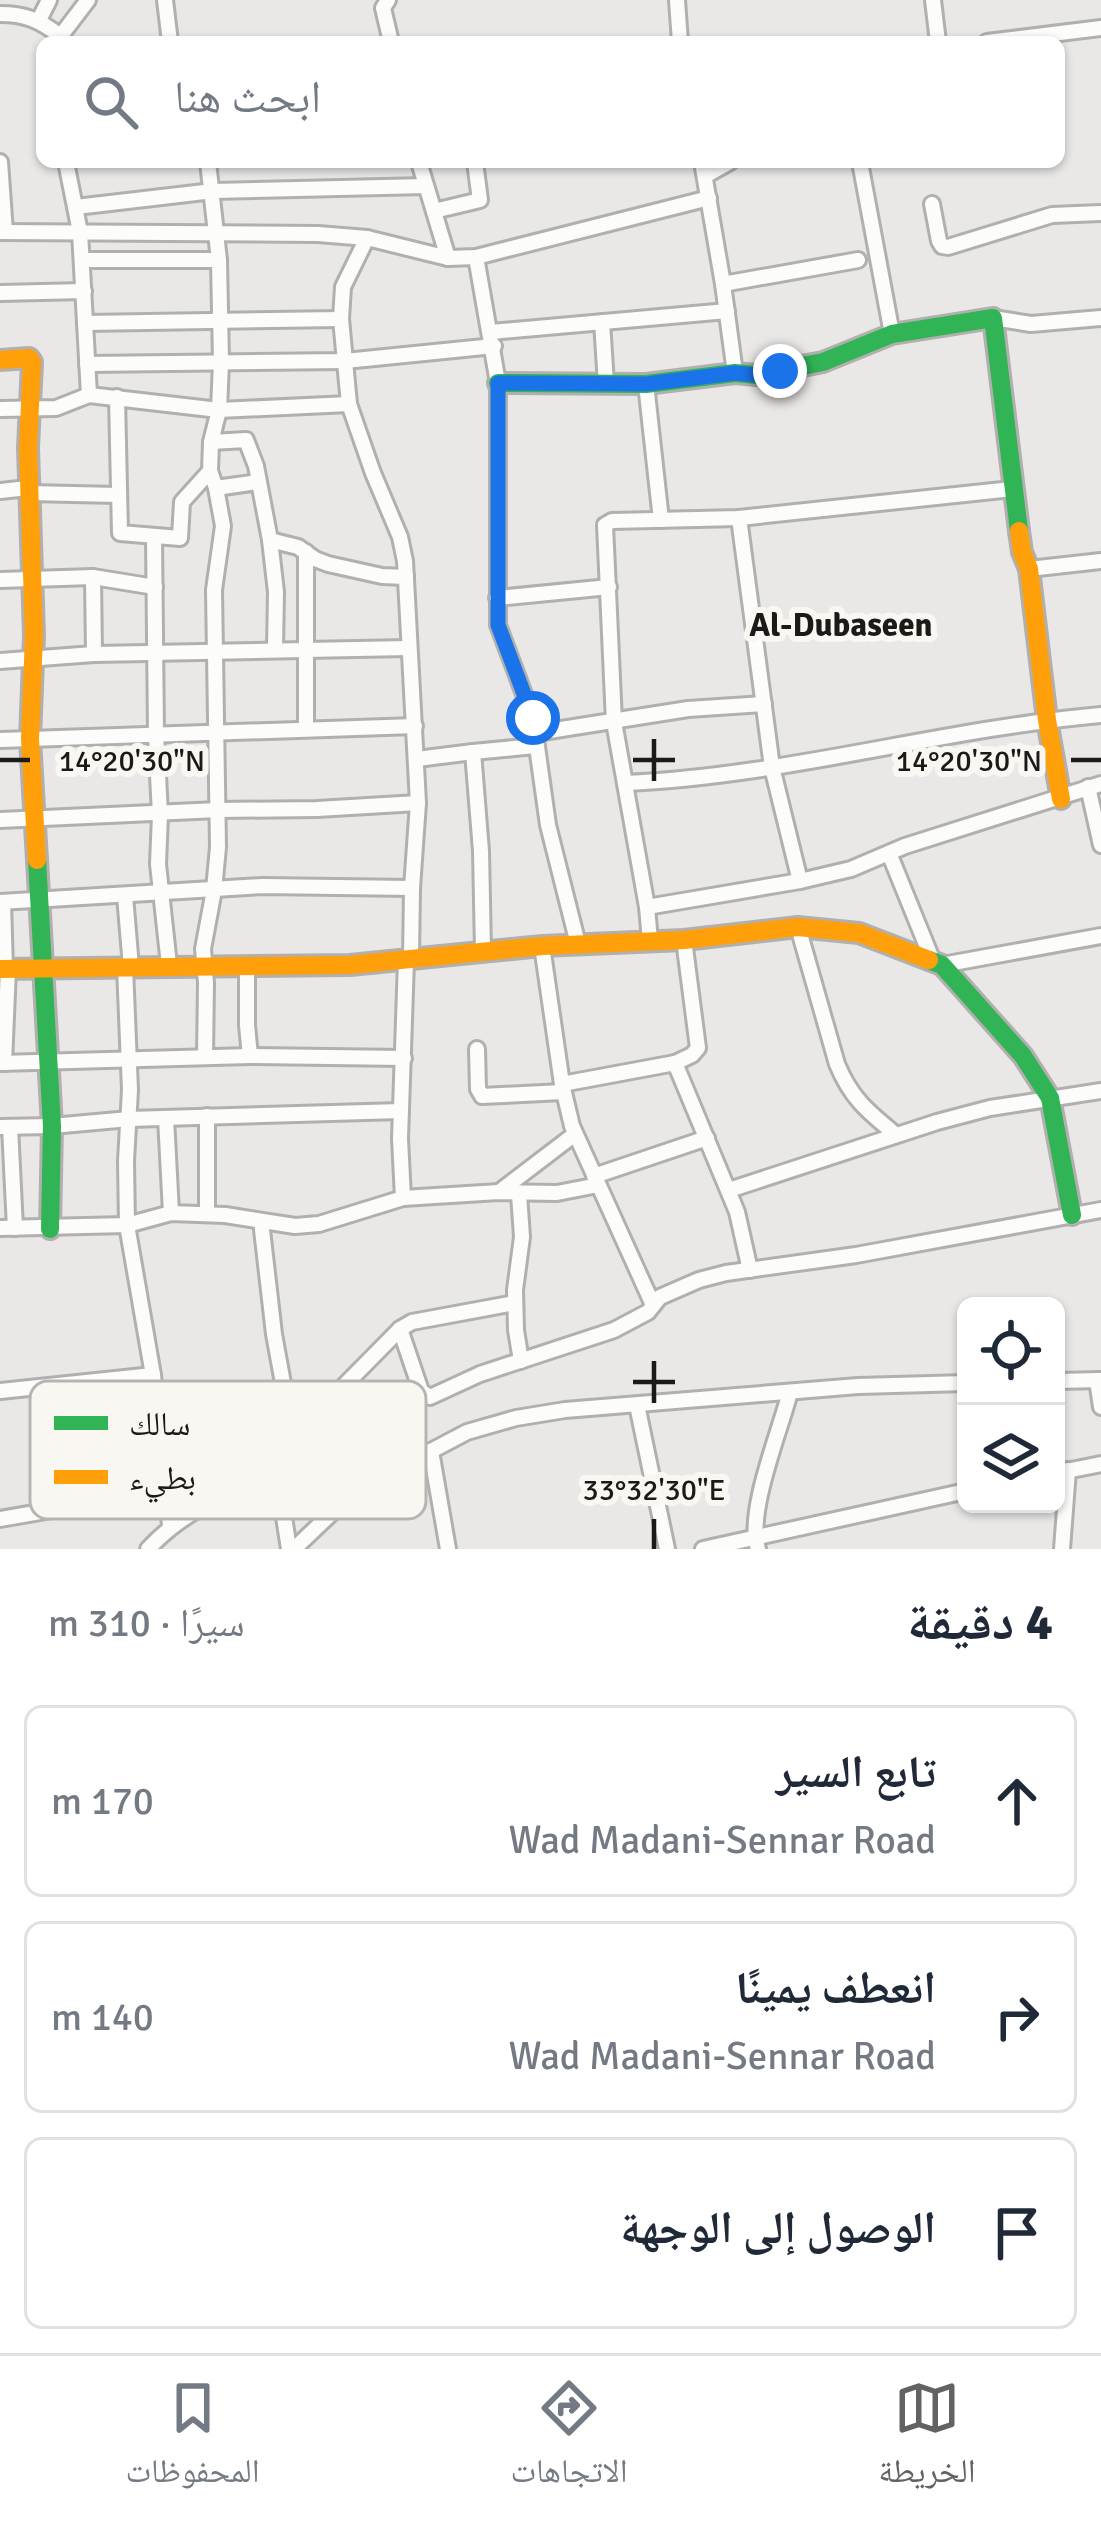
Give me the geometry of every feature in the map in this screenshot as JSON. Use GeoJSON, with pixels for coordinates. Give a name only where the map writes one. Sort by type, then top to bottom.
{"type":"FeatureCollection","features":[{"type":"Feature","properties":{"kind":"street"},"geometry":{"type":"LineString","coordinates":[[39,20],[49,0]]}},
{"type":"Feature","properties":{"kind":"street"},"geometry":{"type":"LineString","coordinates":[[59,36],[88,0]]}},
{"type":"Feature","properties":{"kind":"street"},"geometry":{"type":"LineString","coordinates":[[165,0],[169,36]]}},
{"type":"Feature","properties":{"kind":"street"},"geometry":{"type":"LineString","coordinates":[[676,0],[679,36]]}},
{"type":"Feature","properties":{"kind":"street"},"geometry":{"type":"LineString","coordinates":[[933,0],[937,36]]}},
{"type":"Feature","properties":{"kind":"street"},"geometry":{"type":"LineString","coordinates":[[381,3],[389,36]]}},
{"type":"Feature","properties":{"kind":"street"},"geometry":{"type":"LineString","coordinates":[[0,14],[28,15],[55,36]]}},
{"type":"Feature","properties":{"kind":"street"},"geometry":{"type":"LineString","coordinates":[[1036,36],[1101,28]]}},
{"type":"Feature","properties":{"kind":"street"},"geometry":{"type":"LineString","coordinates":[[0,162],[3,232],[367,238],[448,258],[476,257],[709,198]]}},
{"type":"Feature","properties":{"kind":"street"},"geometry":{"type":"LineString","coordinates":[[67,168],[80,232],[89,395]]}},
{"type":"Feature","properties":{"kind":"street"},"geometry":{"type":"LineString","coordinates":[[205,1057],[203,950],[214,890],[218,810],[214,590],[223,526],[210,471],[221,320],[209,168]]}},
{"type":"Feature","properties":{"kind":"street"},"geometry":{"type":"LineString","coordinates":[[421,168],[448,258]]}},
{"type":"Feature","properties":{"kind":"street"},"geometry":{"type":"LineString","coordinates":[[434,211],[480,200],[476,168]]}},
{"type":"Feature","properties":{"kind":"street"},"geometry":{"type":"LineString","coordinates":[[861,168],[892,334]]}},
{"type":"Feature","properties":{"kind":"street"},"geometry":{"type":"LineString","coordinates":[[704,169],[735,373]]}},
{"type":"Feature","properties":{"kind":"street"},"geometry":{"type":"LineString","coordinates":[[76,207],[214,191],[426,186]]}},
{"type":"Feature","properties":{"kind":"street"},"geometry":{"type":"LineString","coordinates":[[932,204],[939,241],[948,247],[1052,215],[1101,213]]}},
{"type":"Feature","properties":{"kind":"street"},"geometry":{"type":"LineString","coordinates":[[367,238],[343,286],[341,320],[349,404],[400,537],[417,759],[401,1111],[403,1198]]}},
{"type":"Feature","properties":{"kind":"street"},"geometry":{"type":"LineString","coordinates":[[476,257],[498,383],[498,625],[535,740],[548,825],[578,944]]}},
{"type":"Feature","properties":{"kind":"street"},"geometry":{"type":"LineString","coordinates":[[82,260],[218,260]]}},
{"type":"Feature","properties":{"kind":"street"},"geometry":{"type":"LineString","coordinates":[[723,284],[858,260]]}},
{"type":"Feature","properties":{"kind":"street"},"geometry":{"type":"LineString","coordinates":[[0,293],[84,291]]}},
{"type":"Feature","properties":{"kind":"street"},"geometry":{"type":"LineString","coordinates":[[87,364],[345,361],[602,322],[727,311]]}},
{"type":"Feature","properties":{"kind":"street"},"geometry":{"type":"LineString","coordinates":[[993,318],[1012,489],[1029,569],[1061,799]]}},
{"type":"Feature","properties":{"kind":"street"},"geometry":{"type":"LineString","coordinates":[[498,383],[646,384],[735,373],[756,375],[803,368],[892,334],[993,318],[1031,324],[1101,318]]}},
{"type":"Feature","properties":{"kind":"street"},"geometry":{"type":"LineString","coordinates":[[85,323],[341,320]]}},
{"type":"Feature","properties":{"kind":"street"},"geometry":{"type":"LineString","coordinates":[[602,322],[606,383]]}},
{"type":"Feature","properties":{"kind":"street"},"geometry":{"type":"LineString","coordinates":[[0,360],[31,359],[28,490],[34,658],[30,739],[52,1126],[50,1229]]}},
{"type":"Feature","properties":{"kind":"street"},"geometry":{"type":"LineString","coordinates":[[646,384],[661,520]]}},
{"type":"Feature","properties":{"kind":"street"},"geometry":{"type":"LineString","coordinates":[[0,410],[56,408],[89,395],[218,410],[349,404]]}},
{"type":"Feature","properties":{"kind":"street"},"geometry":{"type":"LineString","coordinates":[[117,398],[120,533],[180,538],[182,502],[210,471]]}},
{"type":"Feature","properties":{"kind":"street"},"geometry":{"type":"LineString","coordinates":[[211,442],[246,440],[256,466],[277,604],[275,649]]}},
{"type":"Feature","properties":{"kind":"street"},"geometry":{"type":"LineString","coordinates":[[216,488],[259,482]]}},
{"type":"Feature","properties":{"kind":"street"},"geometry":{"type":"LineString","coordinates":[[650,941],[614,722],[605,525],[612,521],[739,518],[1012,489]]}},
{"type":"Feature","properties":{"kind":"street"},"geometry":{"type":"LineString","coordinates":[[0,491],[118,496]]}},
{"type":"Feature","properties":{"kind":"street"},"geometry":{"type":"LineString","coordinates":[[739,518],[772,767],[800,881]]}},
{"type":"Feature","properties":{"kind":"street"},"geometry":{"type":"LineString","coordinates":[[154,536],[160,892],[169,964]]}},
{"type":"Feature","properties":{"kind":"street"},"geometry":{"type":"LineString","coordinates":[[270,540],[298,547],[328,564],[406,577]]}},
{"type":"Feature","properties":{"kind":"street"},"geometry":{"type":"LineString","coordinates":[[306,552],[307,729]]}},
{"type":"Feature","properties":{"kind":"street"},"geometry":{"type":"LineString","coordinates":[[1029,569],[1101,561]]}},
{"type":"Feature","properties":{"kind":"street"},"geometry":{"type":"LineString","coordinates":[[0,580],[92,578],[154,586]]}},
{"type":"Feature","properties":{"kind":"street"},"geometry":{"type":"LineString","coordinates":[[92,578],[94,654]]}},
{"type":"Feature","properties":{"kind":"street"},"geometry":{"type":"LineString","coordinates":[[497,598],[609,586]]}},
{"type":"Feature","properties":{"kind":"street"},"geometry":{"type":"LineString","coordinates":[[0,661],[94,654],[408,647]]}},
{"type":"Feature","properties":{"kind":"street"},"geometry":{"type":"LineString","coordinates":[[417,759],[688,709],[764,704]]}},
{"type":"Feature","properties":{"kind":"street"},"geometry":{"type":"LineString","coordinates":[[625,783],[772,767],[1101,715]]}},
{"type":"Feature","properties":{"kind":"street"},"geometry":{"type":"LineString","coordinates":[[0,740],[415,726]]}},
{"type":"Feature","properties":{"kind":"street"},"geometry":{"type":"LineString","coordinates":[[472,752],[483,951]]}},
{"type":"Feature","properties":{"kind":"street"},"geometry":{"type":"LineString","coordinates":[[647,907],[851,869],[1095,786],[1101,845]]}},
{"type":"Feature","properties":{"kind":"street"},"geometry":{"type":"LineString","coordinates":[[0,820],[418,803]]}},
{"type":"Feature","properties":{"kind":"street"},"geometry":{"type":"LineString","coordinates":[[889,853],[937,962],[1023,1056],[1050,1098],[1072,1215]]}},
{"type":"Feature","properties":{"kind":"street"},"geometry":{"type":"LineString","coordinates":[[404,1058],[250,1056],[2,1063],[2,902],[306,885],[412,888]]}},
{"type":"Feature","properties":{"kind":"street"},"geometry":{"type":"LineString","coordinates":[[124,896],[127,1225],[154,1381]]}},
{"type":"Feature","properties":{"kind":"street"},"geometry":{"type":"LineString","coordinates":[[4,969],[350,965],[798,927],[859,933],[937,962],[1101,936]]}},
{"type":"Feature","properties":{"kind":"street"},"geometry":{"type":"LineString","coordinates":[[798,927],[837,1064],[856,1100],[895,1134]]}},
{"type":"Feature","properties":{"kind":"street"},"geometry":{"type":"LineString","coordinates":[[477,1048],[482,1096],[562,1088],[692,1055],[698,1048],[684,940]]}},
{"type":"Feature","properties":{"kind":"street"},"geometry":{"type":"LineString","coordinates":[[542,946],[562,1088],[574,1134],[653,1305]]}},
{"type":"Feature","properties":{"kind":"street"},"geometry":{"type":"LineString","coordinates":[[247,966],[250,1056]]}},
{"type":"Feature","properties":{"kind":"street"},"geometry":{"type":"LineString","coordinates":[[675,1063],[729,1190],[750,1270]]}},
{"type":"Feature","properties":{"kind":"street"},"geometry":{"type":"LineString","coordinates":[[729,1190],[895,1134],[990,1108],[1101,1091]]}},
{"type":"Feature","properties":{"kind":"street"},"geometry":{"type":"LineString","coordinates":[[401,1111],[5,1127],[8,1228],[127,1225],[171,1214],[295,1226],[319,1224],[403,1198],[573,1192],[707,1138]]}},
{"type":"Feature","properties":{"kind":"street"},"geometry":{"type":"LineString","coordinates":[[207,1116],[207,1214]]}},
{"type":"Feature","properties":{"kind":"street"},"geometry":{"type":"LineString","coordinates":[[166,1118],[171,1214]]}},
{"type":"Feature","properties":{"kind":"street"},"geometry":{"type":"LineString","coordinates":[[499,1192],[574,1134]]}},
{"type":"Feature","properties":{"kind":"street"},"geometry":{"type":"LineString","coordinates":[[519,1194],[522,1237],[515,1303],[521,1361]]}},
{"type":"Feature","properties":{"kind":"street"},"geometry":{"type":"LineString","coordinates":[[426,1394],[614,1330],[648,1312],[659,1297],[687,1284],[1101,1210]]}},
{"type":"Feature","properties":{"kind":"street"},"geometry":{"type":"LineString","coordinates":[[261,1220],[283,1381]]}},
{"type":"Feature","properties":{"kind":"street"},"geometry":{"type":"LineString","coordinates":[[349,1381],[412,1322],[515,1303]]}},
{"type":"Feature","properties":{"kind":"street"},"geometry":{"type":"LineString","coordinates":[[400,1329],[418,1381]]}},
{"type":"Feature","properties":{"kind":"street"},"geometry":{"type":"LineString","coordinates":[[96,1381],[153,1375]]}},
{"type":"Feature","properties":{"kind":"street"},"geometry":{"type":"LineString","coordinates":[[1065,1381],[1099,1380],[1101,1407]]}},
{"type":"Feature","properties":{"kind":"street"},"geometry":{"type":"LineString","coordinates":[[426,1454],[467,1432],[565,1410],[858,1386],[957,1383]]}},
{"type":"Feature","properties":{"kind":"street"},"geometry":{"type":"LineString","coordinates":[[0,1391],[30,1388]]}},
{"type":"Feature","properties":{"kind":"street"},"geometry":{"type":"LineString","coordinates":[[756,1543],[767,1468],[790,1393]]}},
{"type":"Feature","properties":{"kind":"street"},"geometry":{"type":"LineString","coordinates":[[637,1405],[667,1549]]}},
{"type":"Feature","properties":{"kind":"street"},"geometry":{"type":"LineString","coordinates":[[431,1451],[448,1549]]}},
{"type":"Feature","properties":{"kind":"street"},"geometry":{"type":"LineString","coordinates":[[1065,1471],[1101,1464]]}},
{"type":"Feature","properties":{"kind":"street"},"geometry":{"type":"LineString","coordinates":[[703,1549],[756,1543],[957,1493]]}},
{"type":"Feature","properties":{"kind":"street"},"geometry":{"type":"LineString","coordinates":[[1062,1513],[1062,1549]]}},
{"type":"Feature","properties":{"kind":"street"},"geometry":{"type":"LineString","coordinates":[[0,1519],[30,1514]]}},
{"type":"Feature","properties":{"kind":"street"},"geometry":{"type":"LineString","coordinates":[[169,1519],[170,1525]]}},
{"type":"Feature","properties":{"kind":"street"},"geometry":{"type":"LineString","coordinates":[[148,1549],[180,1519]]}},
{"type":"Feature","properties":{"kind":"street"},"geometry":{"type":"LineString","coordinates":[[284,1519],[292,1549],[325,1519]]}},
{"type":"Feature","properties":{"kind":"traffic: fast"},"geometry":{"type":"LineString","coordinates":[[498,383],[646,384],[735,373],[756,375],[823,362],[892,334],[993,318],[1019,531]]}},
{"type":"Feature","properties":{"kind":"traffic: fast"},"geometry":{"type":"LineString","coordinates":[[37,860],[52,1126],[50,1229]]}},
{"type":"Feature","properties":{"kind":"traffic: fast"},"geometry":{"type":"LineString","coordinates":[[929,960],[942,965],[1023,1056],[1050,1098],[1072,1215]]}},
{"type":"Feature","properties":{"kind":"traffic: slow"},"geometry":{"type":"LineString","coordinates":[[0,360],[29,358],[32,362],[30,739],[37,860]]}},
{"type":"Feature","properties":{"kind":"traffic: slow"},"geometry":{"type":"LineString","coordinates":[[1019,531],[1029,569],[1061,799]]}},
{"type":"Feature","properties":{"kind":"traffic: slow"},"geometry":{"type":"LineString","coordinates":[[0,969],[350,965],[798,927],[859,933],[929,960]]}},
{"type":"Feature","properties":{"kind":"district","name":"Al-Dubaseen"},"geometry":{"type":"Point","coordinates":[841,625]}},
{"type":"Feature","properties":{"kind":"route"},"geometry":{"type":"LineString","coordinates":[[533,718],[498,625],[498,383],[646,384],[780,371]]}}]}
